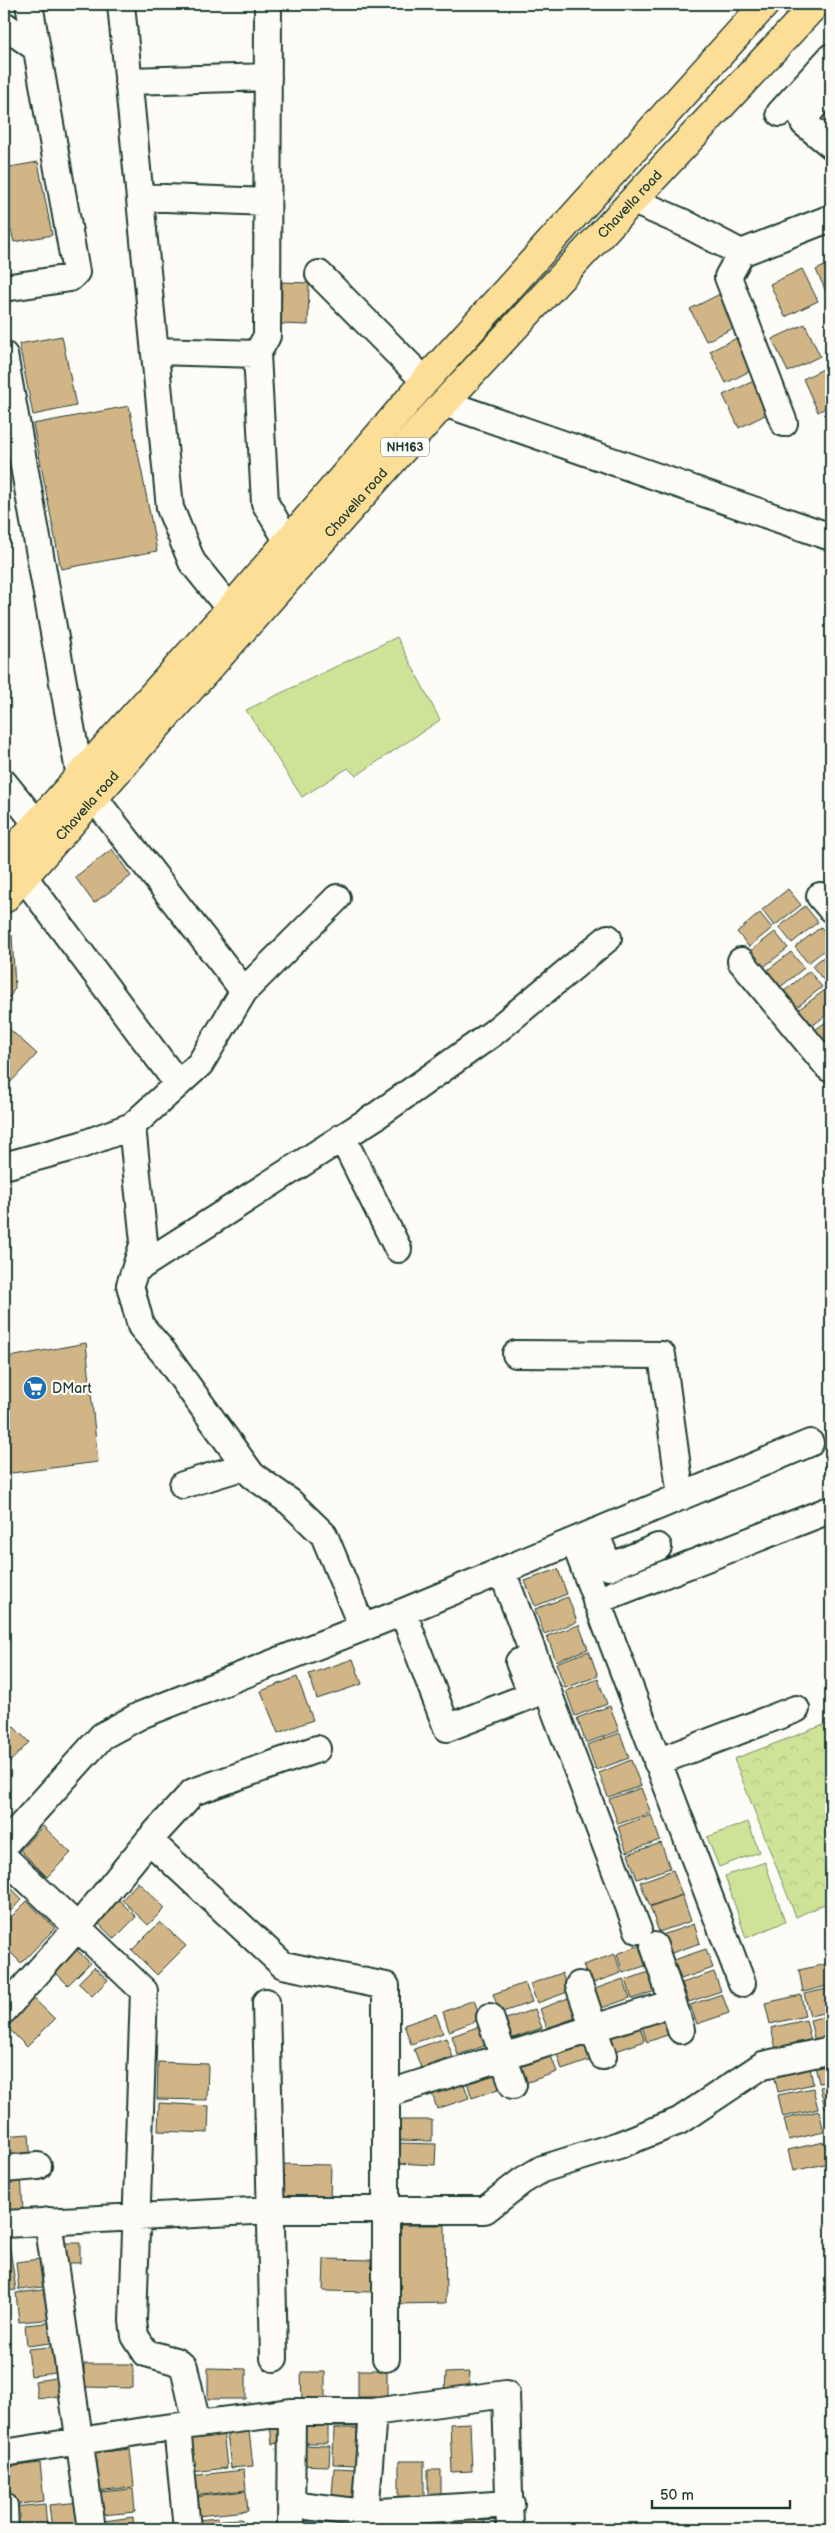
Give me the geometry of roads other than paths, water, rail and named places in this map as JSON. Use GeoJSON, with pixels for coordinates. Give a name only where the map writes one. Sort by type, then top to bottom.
{"type":"FeatureCollection","features":[{"type":"Feature","properties":{"kind":"highway","name":"Chavella road"},"geometry":{"type":"LineString","coordinates":[[14,868],[87,787],[816,4]]}},
{"type":"Feature","properties":{"kind":"highway","name":"Chavella road"},"geometry":{"type":"LineString","coordinates":[[4,899],[14,868],[37,824],[87,787],[230,609],[282,532],[425,381],[757,13]]}},
{"type":"Feature","properties":{"kind":"highway"},"geometry":{"type":"LineString","coordinates":[[757,13],[777,46]]}},
{"type":"Feature","properties":{"kind":"street"},"geometry":{"type":"LineString","coordinates":[[4,288],[70,278],[76,272],[29,4]]}},
{"type":"Feature","properties":{"kind":"street"},"geometry":{"type":"LineString","coordinates":[[121,4],[170,508],[192,562],[230,609]]}},
{"type":"Feature","properties":{"kind":"street"},"geometry":{"type":"LineString","coordinates":[[268,4],[267,336],[257,354],[265,503],[282,532]]}},
{"type":"Feature","properties":{"kind":"street"},"geometry":{"type":"LineString","coordinates":[[4,25],[36,48]]}},
{"type":"Feature","properties":{"kind":"street"},"geometry":{"type":"LineString","coordinates":[[780,114],[831,57]]}},
{"type":"Feature","properties":{"kind":"street"},"geometry":{"type":"LineString","coordinates":[[128,81],[268,77]]}},
{"type":"Feature","properties":{"kind":"street"},"geometry":{"type":"LineString","coordinates":[[831,85],[803,120],[804,123],[831,145]]}},
{"type":"Feature","properties":{"kind":"street"},"geometry":{"type":"LineString","coordinates":[[140,197],[268,202]]}},
{"type":"Feature","properties":{"kind":"street"},"geometry":{"type":"LineString","coordinates":[[634,200],[684,222],[741,253]]}},
{"type":"Feature","properties":{"kind":"street"},"geometry":{"type":"LineString","coordinates":[[784,423],[728,277],[741,253],[831,218]]}},
{"type":"Feature","properties":{"kind":"street"},"geometry":{"type":"LineString","coordinates":[[319,274],[425,381]]}},
{"type":"Feature","properties":{"kind":"street"},"geometry":{"type":"LineString","coordinates":[[155,351],[257,354]]}},
{"type":"Feature","properties":{"kind":"street"},"geometry":{"type":"LineString","coordinates":[[4,355],[87,787],[244,991]]}},
{"type":"Feature","properties":{"kind":"street"},"geometry":{"type":"LineString","coordinates":[[444,403],[831,537]]}},
{"type":"Feature","properties":{"kind":"street"},"geometry":{"type":"LineString","coordinates":[[4,783],[37,824]]}},
{"type":"Feature","properties":{"kind":"street"},"geometry":{"type":"LineString","coordinates":[[14,868],[178,1084]]}},
{"type":"Feature","properties":{"kind":"street"},"geometry":{"type":"LineString","coordinates":[[12,1171],[54,1164],[81,1145],[132,1126],[200,1064],[244,991],[337,898]]}},
{"type":"Feature","properties":{"kind":"street"},"geometry":{"type":"LineString","coordinates":[[135,1270],[342,1137],[493,1033],[608,938]]}},
{"type":"Feature","properties":{"kind":"street"},"geometry":{"type":"LineString","coordinates":[[741,961],[829,1068],[831,1066]]}},
{"type":"Feature","properties":{"kind":"street"},"geometry":{"type":"LineString","coordinates":[[132,1126],[144,1242],[130,1285],[141,1326],[164,1353],[252,1475],[290,1502],[324,1534],[362,1627]]}},
{"type":"Feature","properties":{"kind":"street"},"geometry":{"type":"LineString","coordinates":[[342,1137],[398,1248]]}},
{"type":"Feature","properties":{"kind":"street"},"geometry":{"type":"LineString","coordinates":[[516,1354],[662,1355],[681,1496]]}},
{"type":"Feature","properties":{"kind":"street"},"geometry":{"type":"LineString","coordinates":[[4,1845],[102,1736],[141,1716],[403,1612],[810,1443]]}},
{"type":"Feature","properties":{"kind":"street"},"geometry":{"type":"LineString","coordinates":[[183,1485],[245,1466]]}},
{"type":"Feature","properties":{"kind":"street"},"geometry":{"type":"LineString","coordinates":[[596,1601],[827,1511]]}},
{"type":"Feature","properties":{"kind":"street"},"geometry":{"type":"LineString","coordinates":[[585,1536],[609,1566],[658,1548]]}},
{"type":"Feature","properties":{"kind":"street"},"geometry":{"type":"LineString","coordinates":[[585,1536],[596,1601],[742,1983]]}},
{"type":"Feature","properties":{"kind":"street"},"geometry":{"type":"LineString","coordinates":[[502,1571],[673,2003],[681,2030]]}},
{"type":"Feature","properties":{"kind":"street"},"geometry":{"type":"LineString","coordinates":[[403,1612],[447,1728],[532,1695],[497,1606]]}},
{"type":"Feature","properties":{"kind":"street"},"geometry":{"type":"LineString","coordinates":[[657,1762],[796,1708]]}},
{"type":"Feature","properties":{"kind":"street"},"geometry":{"type":"LineString","coordinates":[[4,2010],[78,1927],[149,1840],[194,1792],[317,1749]]}},
{"type":"Feature","properties":{"kind":"street"},"geometry":{"type":"LineString","coordinates":[[149,1840],[283,1965],[386,1986],[388,2208],[386,2358]]}},
{"type":"Feature","properties":{"kind":"street"},"geometry":{"type":"LineString","coordinates":[[4,1857],[144,1991],[133,2321],[135,2336],[146,2353],[180,2363],[184,2367],[187,2426],[187,2529]]}},
{"type":"Feature","properties":{"kind":"street"},"geometry":{"type":"LineString","coordinates":[[579,1985],[604,2056]]}},
{"type":"Feature","properties":{"kind":"street"},"geometry":{"type":"LineString","coordinates":[[266,2002],[274,2358]]}},
{"type":"Feature","properties":{"kind":"street"},"geometry":{"type":"LineString","coordinates":[[387,2094],[673,2003]]}},
{"type":"Feature","properties":{"kind":"street"},"geometry":{"type":"LineString","coordinates":[[490,2018],[513,2085]]}},
{"type":"Feature","properties":{"kind":"street"},"geometry":{"type":"LineString","coordinates":[[4,2224],[272,2210],[388,2208],[485,2210],[542,2169],[619,2145],[679,2121],[763,2065],[831,2050]]}},
{"type":"Feature","properties":{"kind":"street"},"geometry":{"type":"LineString","coordinates":[[4,2169],[38,2166]]}},
{"type":"Feature","properties":{"kind":"street"},"geometry":{"type":"LineString","coordinates":[[48,2221],[92,2529]]}},
{"type":"Feature","properties":{"kind":"street"},"geometry":{"type":"LineString","coordinates":[[4,2452],[292,2412],[373,2412],[506,2394],[511,2517],[364,2521],[291,2517],[292,2412]]}},
{"type":"Feature","properties":{"kind":"street"},"geometry":{"type":"LineString","coordinates":[[364,2521],[373,2412]]}},
{"type":"Feature","properties":{"kind":"street"},"geometry":{"type":"LineString","coordinates":[[4,2506],[5,2529]]}},
{"type":"Feature","properties":{"kind":"place","name":"DMart"},"geometry":{"type":"Point","coordinates":[35,1388]}}]}
